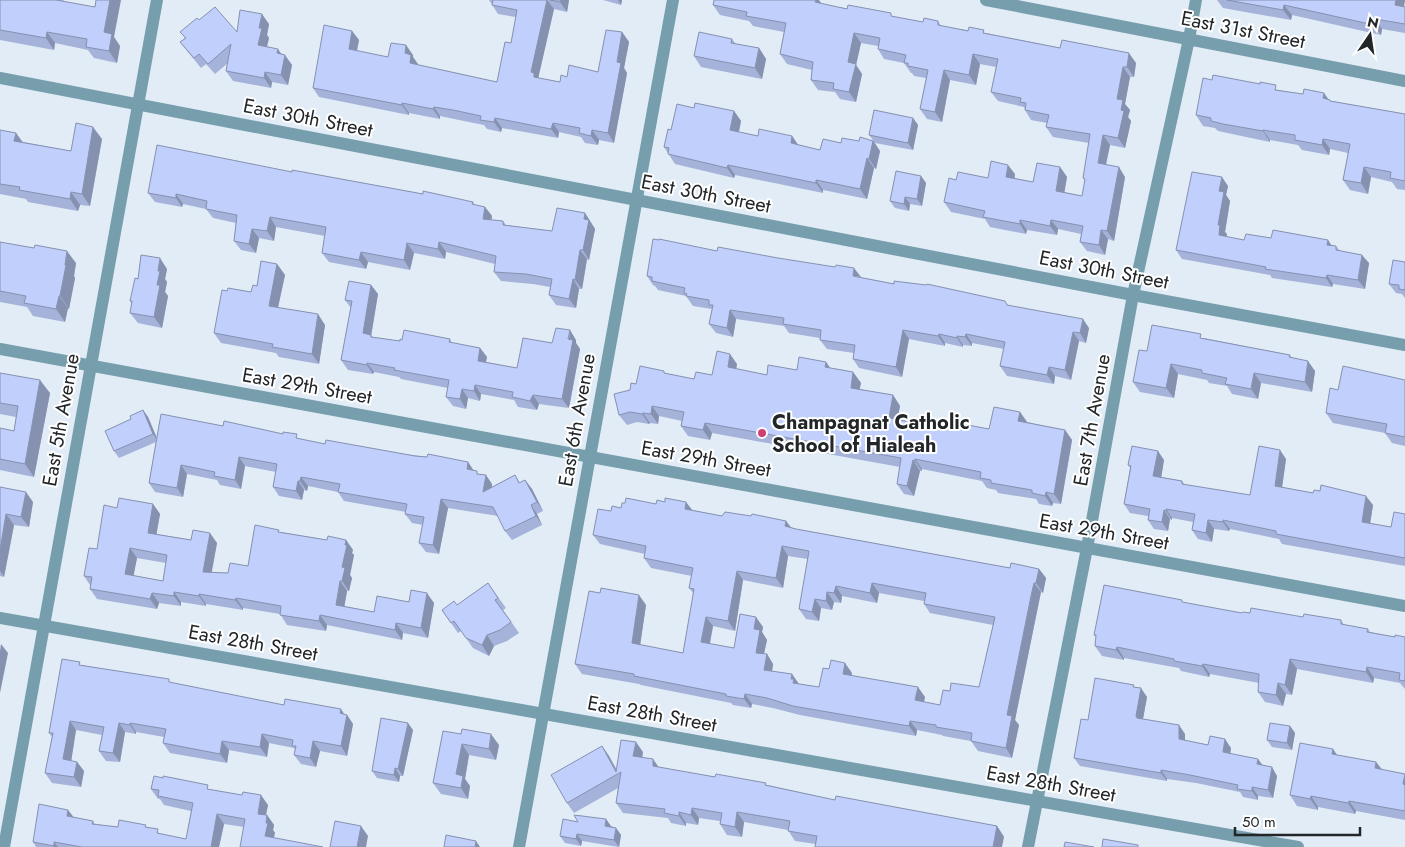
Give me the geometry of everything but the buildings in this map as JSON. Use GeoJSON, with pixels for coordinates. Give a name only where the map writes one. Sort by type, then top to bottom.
{"type":"FeatureCollection","features":[{"type":"Feature","properties":{"kind":"street","name":"East 5th Avenue"},"geometry":{"type":"LineString","coordinates":[[4,847],[157,0]]}},
{"type":"Feature","properties":{"kind":"street","name":"East 6th Avenue"},"geometry":{"type":"LineString","coordinates":[[518,847],[673,0]]}},
{"type":"Feature","properties":{"kind":"street","name":"East 31st Street"},"geometry":{"type":"LineString","coordinates":[[986,0],[1405,81]]}},
{"type":"Feature","properties":{"kind":"street","name":"East 7th Avenue"},"geometry":{"type":"LineString","coordinates":[[1028,847],[1087,548],[1134,295],[1190,39],[1196,0]]}},
{"type":"Feature","properties":{"kind":"street","name":"East 30th Street"},"geometry":{"type":"LineString","coordinates":[[0,78],[1405,345]]}},
{"type":"Feature","properties":{"kind":"street","name":"East 29th Street"},"geometry":{"type":"LineString","coordinates":[[0,349],[1405,606]]}},
{"type":"Feature","properties":{"kind":"street","name":"East 28th Street"},"geometry":{"type":"LineString","coordinates":[[0,618],[1298,847]]}},
{"type":"Feature","properties":{"kind":"place","name":"Champagnat Catholic School of Hialeah"},"geometry":{"type":"Point","coordinates":[762,433]}}]}
